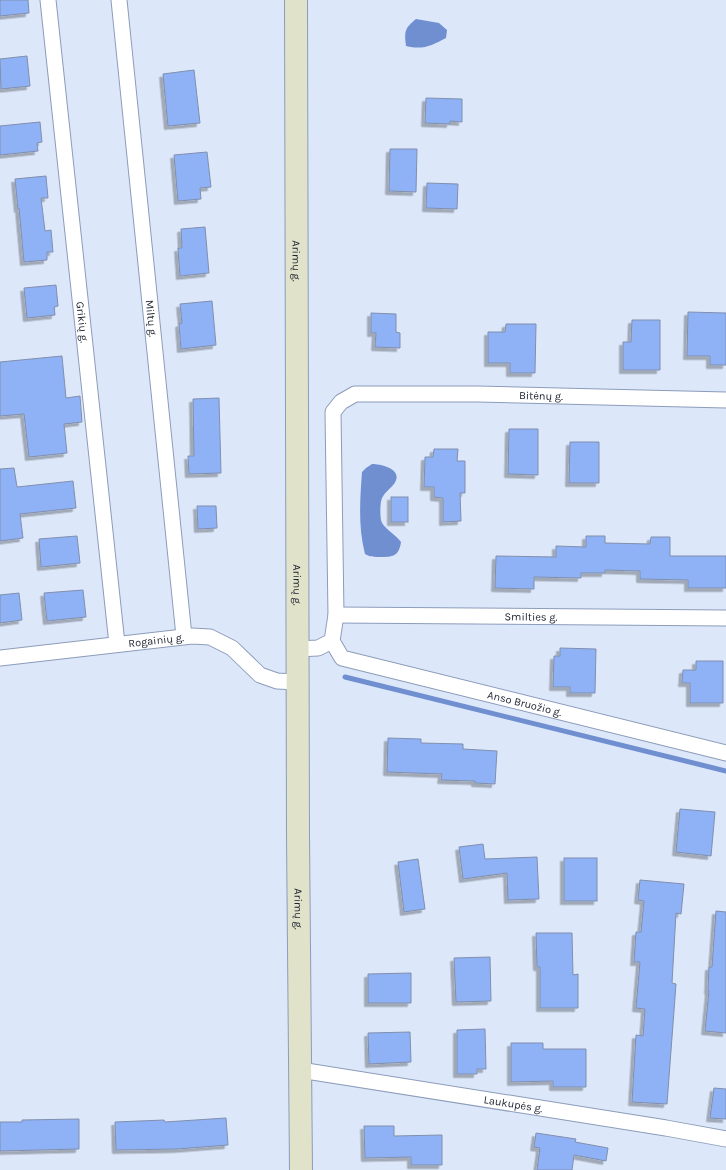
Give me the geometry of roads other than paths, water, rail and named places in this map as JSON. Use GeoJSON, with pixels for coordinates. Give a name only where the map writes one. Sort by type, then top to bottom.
{"type":"FeatureCollection","features":[{"type":"Feature","properties":{"kind":"main road","name":"Arimų g."},"geometry":{"type":"LineString","coordinates":[[296,0],[297,682],[301,1170]]}},
{"type":"Feature","properties":{"kind":"street","name":"Grikių g."},"geometry":{"type":"LineString","coordinates":[[48,0],[117,644]]}},
{"type":"Feature","properties":{"kind":"street","name":"Miltų g."},"geometry":{"type":"LineString","coordinates":[[119,0],[184,636]]}},
{"type":"Feature","properties":{"kind":"street","name":"Bitėnų g."},"geometry":{"type":"LineString","coordinates":[[336,615],[333,412],[341,402],[355,394],[477,394],[726,400]]}},
{"type":"Feature","properties":{"kind":"street"},"geometry":{"type":"LineString","coordinates":[[297,649],[318,648],[332,641],[336,615]]}},
{"type":"Feature","properties":{"kind":"street","name":"Smilties g."},"geometry":{"type":"LineString","coordinates":[[336,615],[726,618]]}},
{"type":"Feature","properties":{"kind":"street","name":"Rogainių g."},"geometry":{"type":"LineString","coordinates":[[0,658],[184,636],[210,637],[232,648],[260,675],[277,682],[297,682]]}},
{"type":"Feature","properties":{"kind":"street","name":"Anso Bruožio g."},"geometry":{"type":"LineString","coordinates":[[332,641],[342,658],[726,753]]}},
{"type":"Feature","properties":{"kind":"street","name":"Laukupės g."},"geometry":{"type":"LineString","coordinates":[[300,1070],[666,1128],[726,1139]]}},
{"type":"Feature","properties":{"kind":"water"},"geometry":{"type":"Polygon","coordinates":[[[416,19],[439,23],[447,30],[446,38],[436,43],[417,48],[406,46],[406,30],[416,19]]]}},
{"type":"Feature","properties":{"kind":"water"},"geometry":{"type":"Polygon","coordinates":[[[372,464],[381,465],[391,469],[396,475],[394,484],[382,498],[381,506],[382,523],[401,542],[397,553],[389,557],[374,557],[365,554],[361,534],[360,513],[362,472],[372,464]]]}},
{"type":"Feature","properties":{"kind":"waterway"},"geometry":{"type":"LineString","coordinates":[[345,677],[726,771]]}}]}
